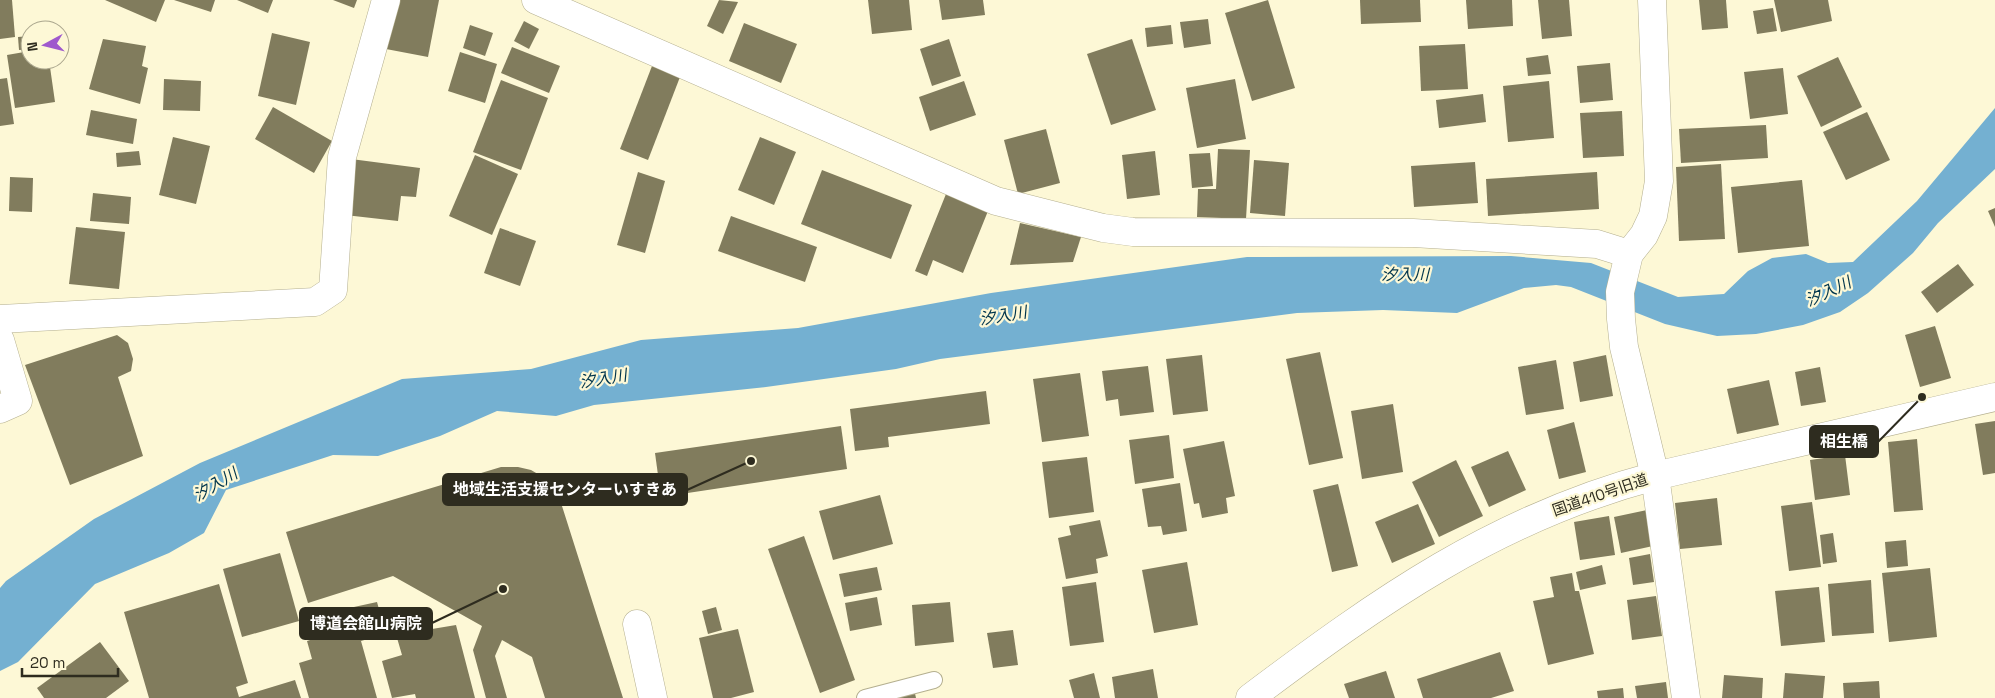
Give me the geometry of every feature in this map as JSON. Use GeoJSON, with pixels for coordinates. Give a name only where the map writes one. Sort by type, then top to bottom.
{"type":"FeatureCollection","features":[{"type":"Feature","properties":{"kind":"street"},"geometry":{"type":"LineString","coordinates":[[0,319],[315,302],[333,290],[342,157],[386,0]]}},
{"type":"Feature","properties":{"kind":"street"},"geometry":{"type":"LineString","coordinates":[[536,0],[996,201],[1103,228],[1133,232],[1413,233],[1597,244],[1628,260]]}},
{"type":"Feature","properties":{"kind":"street"},"geometry":{"type":"LineString","coordinates":[[1652,0],[1659,181],[1653,216],[1628,260],[1620,292],[1624,347],[1655,476],[1686,698]]}},
{"type":"Feature","properties":{"kind":"street"},"geometry":{"type":"LineString","coordinates":[[0,340],[18,401],[0,409]]}},
{"type":"Feature","properties":{"kind":"street","name":"国道410号旧道"},"geometry":{"type":"LineString","coordinates":[[1250,698],[1324,643],[1437,567],[1493,537],[1548,513],[1627,484],[1655,476],[1995,397]]}},
{"type":"Feature","properties":{"kind":"street"},"geometry":{"type":"LineString","coordinates":[[637,624],[653,698]]}},
{"type":"Feature","properties":{"kind":"lane"},"geometry":{"type":"LineString","coordinates":[[865,698],[934,680]]}},
{"type":"Feature","properties":{"kind":"water","name":"汐入川"},"geometry":{"type":"Polygon","coordinates":[[[1995,108],[1995,169],[1938,223],[1913,253],[1868,293],[1840,312],[1803,325],[1756,334],[1717,336],[1665,324],[1571,287],[1556,285],[1524,288],[1457,313],[1383,310],[1297,313],[940,359],[896,369],[766,387],[594,405],[556,416],[497,411],[440,436],[378,456],[333,455],[226,490],[204,533],[169,553],[95,584],[18,662],[0,671],[0,588],[6,581],[94,519],[200,463],[402,379],[531,369],[641,340],[798,328],[991,293],[1247,257],[1511,256],[1591,263],[1678,297],[1724,294],[1748,271],[1772,258],[1806,254],[1828,263],[1853,262],[1917,201],[1995,108]]]}},
{"type":"Feature","properties":{"kind":"building"},"geometry":{"type":"Polygon","coordinates":[[[0,0],[12,0],[15,37],[0,39],[0,0]]]}},
{"type":"Feature","properties":{"kind":"building"},"geometry":{"type":"Polygon","coordinates":[[[105,0],[165,0],[156,22],[105,0]]]}},
{"type":"Feature","properties":{"kind":"building"},"geometry":{"type":"Polygon","coordinates":[[[174,0],[215,0],[211,12],[174,0]]]}},
{"type":"Feature","properties":{"kind":"building"},"geometry":{"type":"Polygon","coordinates":[[[237,0],[273,0],[268,13],[237,0]]]}},
{"type":"Feature","properties":{"kind":"building"},"geometry":{"type":"Polygon","coordinates":[[[333,0],[357,0],[354,8],[333,0]]]}},
{"type":"Feature","properties":{"kind":"building"},"geometry":{"type":"Polygon","coordinates":[[[396,0],[439,0],[428,57],[386,49],[396,0]]]}},
{"type":"Feature","properties":{"kind":"building"},"geometry":{"type":"Polygon","coordinates":[[[719,0],[738,2],[723,34],[707,26],[719,0]]]}},
{"type":"Feature","properties":{"kind":"building"},"geometry":{"type":"Polygon","coordinates":[[[868,0],[909,0],[912,30],[872,34],[868,0]]]}},
{"type":"Feature","properties":{"kind":"building"},"geometry":{"type":"Polygon","coordinates":[[[939,0],[983,0],[985,15],[942,20],[939,0]]]}},
{"type":"Feature","properties":{"kind":"building"},"geometry":{"type":"Polygon","coordinates":[[[1268,0],[1295,88],[1252,101],[1225,13],[1268,0]]]}},
{"type":"Feature","properties":{"kind":"building"},"geometry":{"type":"Polygon","coordinates":[[[1360,0],[1420,0],[1421,22],[1361,24],[1360,0]]]}},
{"type":"Feature","properties":{"kind":"building"},"geometry":{"type":"Polygon","coordinates":[[[1466,0],[1512,0],[1513,26],[1468,29],[1466,0]]]}},
{"type":"Feature","properties":{"kind":"building"},"geometry":{"type":"Polygon","coordinates":[[[1538,0],[1569,0],[1572,36],[1542,39],[1538,0]]]}},
{"type":"Feature","properties":{"kind":"building"},"geometry":{"type":"Polygon","coordinates":[[[1699,0],[1726,0],[1728,28],[1702,30],[1699,0]]]}},
{"type":"Feature","properties":{"kind":"building"},"geometry":{"type":"Polygon","coordinates":[[[1774,0],[1828,0],[1832,21],[1781,32],[1774,0]]]}},
{"type":"Feature","properties":{"kind":"building"},"geometry":{"type":"Polygon","coordinates":[[[1773,8],[1777,31],[1757,34],[1753,11],[1773,8]]]}},
{"type":"Feature","properties":{"kind":"building"},"geometry":{"type":"Polygon","coordinates":[[[1208,19],[1211,44],[1184,48],[1180,22],[1208,19]]]}},
{"type":"Feature","properties":{"kind":"building"},"geometry":{"type":"Polygon","coordinates":[[[524,21],[539,29],[529,49],[514,41],[524,21]]]}},
{"type":"Feature","properties":{"kind":"building"},"geometry":{"type":"Polygon","coordinates":[[[744,23],[797,44],[781,83],[729,61],[744,23]]]}},
{"type":"Feature","properties":{"kind":"building"},"geometry":{"type":"Polygon","coordinates":[[[470,25],[493,33],[485,56],[463,48],[470,25]]]}},
{"type":"Feature","properties":{"kind":"building"},"geometry":{"type":"Polygon","coordinates":[[[1171,25],[1173,44],[1147,47],[1145,28],[1171,25]]]}},
{"type":"Feature","properties":{"kind":"building"},"geometry":{"type":"Polygon","coordinates":[[[272,33],[310,42],[296,105],[258,96],[272,33]]]}},
{"type":"Feature","properties":{"kind":"building"},"geometry":{"type":"Polygon","coordinates":[[[18,37],[20,37],[20,50],[19,50],[18,37]]]}},
{"type":"Feature","properties":{"kind":"building"},"geometry":{"type":"Polygon","coordinates":[[[103,39],[146,46],[142,66],[148,68],[140,104],[89,89],[103,39]]]}},
{"type":"Feature","properties":{"kind":"building"},"geometry":{"type":"Polygon","coordinates":[[[949,39],[961,76],[932,86],[920,49],[949,39]]]}},
{"type":"Feature","properties":{"kind":"building"},"geometry":{"type":"Polygon","coordinates":[[[1132,39],[1156,110],[1111,125],[1087,54],[1132,39]]]}},
{"type":"Feature","properties":{"kind":"building"},"geometry":{"type":"Polygon","coordinates":[[[1465,44],[1468,89],[1421,91],[1419,46],[1465,44]]]}},
{"type":"Feature","properties":{"kind":"building"},"geometry":{"type":"Polygon","coordinates":[[[512,47],[560,66],[549,93],[501,73],[512,47]]]}},
{"type":"Feature","properties":{"kind":"building"},"geometry":{"type":"Polygon","coordinates":[[[460,52],[497,64],[485,103],[448,91],[460,52]]]}},
{"type":"Feature","properties":{"kind":"building"},"geometry":{"type":"Polygon","coordinates":[[[20,53],[20,70],[50,70],[55,102],[15,108],[7,55],[20,53]]]}},
{"type":"Feature","properties":{"kind":"building"},"geometry":{"type":"Polygon","coordinates":[[[1548,55],[1551,74],[1528,76],[1526,58],[1548,55]]]}},
{"type":"Feature","properties":{"kind":"building"},"geometry":{"type":"Polygon","coordinates":[[[1838,57],[1862,107],[1821,127],[1797,76],[1838,57]]]}},
{"type":"Feature","properties":{"kind":"building"},"geometry":{"type":"Polygon","coordinates":[[[1610,63],[1613,100],[1580,103],[1577,66],[1610,63]]]}},
{"type":"Feature","properties":{"kind":"building"},"geometry":{"type":"Polygon","coordinates":[[[652,66],[680,77],[648,160],[620,149],[652,66]]]}},
{"type":"Feature","properties":{"kind":"building"},"geometry":{"type":"Polygon","coordinates":[[[1783,68],[1788,114],[1750,119],[1744,72],[1783,68]]]}},
{"type":"Feature","properties":{"kind":"building"},"geometry":{"type":"Polygon","coordinates":[[[7,78],[14,124],[0,126],[0,79],[7,78]]]}},
{"type":"Feature","properties":{"kind":"building"},"geometry":{"type":"Polygon","coordinates":[[[164,79],[201,81],[200,111],[163,110],[164,79]]]}},
{"type":"Feature","properties":{"kind":"building"},"geometry":{"type":"Polygon","coordinates":[[[1235,79],[1246,139],[1197,148],[1186,88],[1235,79]]]}},
{"type":"Feature","properties":{"kind":"building"},"geometry":{"type":"Polygon","coordinates":[[[501,80],[548,98],[521,170],[473,152],[501,80]]]}},
{"type":"Feature","properties":{"kind":"building"},"geometry":{"type":"Polygon","coordinates":[[[964,81],[976,115],[930,131],[919,97],[964,81]]]}},
{"type":"Feature","properties":{"kind":"building"},"geometry":{"type":"Polygon","coordinates":[[[1549,81],[1554,138],[1508,142],[1503,86],[1549,81]]]}},
{"type":"Feature","properties":{"kind":"building"},"geometry":{"type":"Polygon","coordinates":[[[1483,94],[1486,122],[1439,128],[1436,100],[1483,94]]]}},
{"type":"Feature","properties":{"kind":"building"},"geometry":{"type":"Polygon","coordinates":[[[273,107],[332,141],[314,173],[255,139],[273,107]]]}},
{"type":"Feature","properties":{"kind":"building"},"geometry":{"type":"Polygon","coordinates":[[[91,110],[137,119],[133,144],[86,135],[91,110]]]}},
{"type":"Feature","properties":{"kind":"building"},"geometry":{"type":"Polygon","coordinates":[[[1622,111],[1624,156],[1583,158],[1580,113],[1622,111]]]}},
{"type":"Feature","properties":{"kind":"building"},"geometry":{"type":"Polygon","coordinates":[[[1867,112],[1890,160],[1846,180],[1823,132],[1867,112]]]}},
{"type":"Feature","properties":{"kind":"building"},"geometry":{"type":"Polygon","coordinates":[[[1766,125],[1768,158],[1681,163],[1679,129],[1766,125]]]}},
{"type":"Feature","properties":{"kind":"building"},"geometry":{"type":"Polygon","coordinates":[[[1046,129],[1060,183],[1018,194],[1004,140],[1046,129]]]}},
{"type":"Feature","properties":{"kind":"building"},"geometry":{"type":"Polygon","coordinates":[[[173,137],[210,146],[196,204],[159,195],[173,137]]]}},
{"type":"Feature","properties":{"kind":"building"},"geometry":{"type":"Polygon","coordinates":[[[760,137],[796,152],[774,205],[738,190],[760,137]]]}},
{"type":"Feature","properties":{"kind":"building"},"geometry":{"type":"Polygon","coordinates":[[[1218,149],[1250,150],[1246,219],[1197,217],[1198,189],[1216,189],[1218,149]]]}},
{"type":"Feature","properties":{"kind":"building"},"geometry":{"type":"Polygon","coordinates":[[[139,151],[141,165],[117,167],[116,153],[139,151]]]}},
{"type":"Feature","properties":{"kind":"building"},"geometry":{"type":"Polygon","coordinates":[[[1155,151],[1160,195],[1127,199],[1122,155],[1155,151]]]}},
{"type":"Feature","properties":{"kind":"building"},"geometry":{"type":"Polygon","coordinates":[[[1210,153],[1213,186],[1192,188],[1189,154],[1210,153]]]}},
{"type":"Feature","properties":{"kind":"building"},"geometry":{"type":"Polygon","coordinates":[[[475,155],[518,174],[492,235],[449,216],[475,155]]]}},
{"type":"Feature","properties":{"kind":"building"},"geometry":{"type":"Polygon","coordinates":[[[351,159],[420,168],[416,197],[401,196],[398,221],[345,215],[351,159]]]}},
{"type":"Feature","properties":{"kind":"building"},"geometry":{"type":"Polygon","coordinates":[[[1254,160],[1289,163],[1285,216],[1250,213],[1254,160]]]}},
{"type":"Feature","properties":{"kind":"building"},"geometry":{"type":"Polygon","coordinates":[[[1475,162],[1478,203],[1414,207],[1411,166],[1475,162]]]}},
{"type":"Feature","properties":{"kind":"building"},"geometry":{"type":"Polygon","coordinates":[[[1721,164],[1725,239],[1679,241],[1676,167],[1721,164]]]}},
{"type":"Feature","properties":{"kind":"building"},"geometry":{"type":"Polygon","coordinates":[[[822,170],[912,205],[891,259],[801,224],[822,170]]]}},
{"type":"Feature","properties":{"kind":"building"},"geometry":{"type":"Polygon","coordinates":[[[638,172],[665,181],[645,253],[617,245],[638,172]]]}},
{"type":"Feature","properties":{"kind":"building"},"geometry":{"type":"Polygon","coordinates":[[[1597,172],[1599,209],[1488,216],[1486,179],[1597,172]]]}},
{"type":"Feature","properties":{"kind":"building"},"geometry":{"type":"Polygon","coordinates":[[[10,177],[33,178],[32,212],[9,211],[10,177]]]}},
{"type":"Feature","properties":{"kind":"building"},"geometry":{"type":"Polygon","coordinates":[[[1802,180],[1809,246],[1738,253],[1731,187],[1802,180]]]}},
{"type":"Feature","properties":{"kind":"building"},"geometry":{"type":"Polygon","coordinates":[[[93,193],[131,197],[129,224],[90,221],[93,193]]]}},
{"type":"Feature","properties":{"kind":"building"},"geometry":{"type":"Polygon","coordinates":[[[946,194],[988,211],[963,273],[933,260],[927,276],[915,271],[946,194]]]}},
{"type":"Feature","properties":{"kind":"building"},"geometry":{"type":"Polygon","coordinates":[[[1995,208],[1995,227],[1988,211],[1995,208]]]}},
{"type":"Feature","properties":{"kind":"building"},"geometry":{"type":"Polygon","coordinates":[[[731,216],[817,247],[805,282],[718,251],[731,216]]]}},
{"type":"Feature","properties":{"kind":"building"},"geometry":{"type":"Polygon","coordinates":[[[1020,223],[1081,237],[1073,262],[1010,265],[1020,223]]]}},
{"type":"Feature","properties":{"kind":"building"},"geometry":{"type":"Polygon","coordinates":[[[76,227],[125,232],[119,289],[69,284],[76,227]]]}},
{"type":"Feature","properties":{"kind":"building"},"geometry":{"type":"Polygon","coordinates":[[[500,228],[536,241],[520,286],[484,273],[500,228]]]}},
{"type":"Feature","properties":{"kind":"building"},"geometry":{"type":"Polygon","coordinates":[[[1958,264],[1974,285],[1937,313],[1921,292],[1958,264]]]}},
{"type":"Feature","properties":{"kind":"building"},"geometry":{"type":"Polygon","coordinates":[[[1935,326],[1951,378],[1920,387],[1905,335],[1935,326]]]}},
{"type":"Feature","properties":{"kind":"building"},"geometry":{"type":"Polygon","coordinates":[[[117,335],[128,343],[133,359],[131,371],[118,377],[143,456],[70,485],[25,365],[117,335]]]}},
{"type":"Feature","properties":{"kind":"building"},"geometry":{"type":"Polygon","coordinates":[[[1320,352],[1343,458],[1309,465],[1286,359],[1320,352]]]}},
{"type":"Feature","properties":{"kind":"building"},"geometry":{"type":"Polygon","coordinates":[[[1202,355],[1208,411],[1173,415],[1166,359],[1202,355]]]}},
{"type":"Feature","properties":{"kind":"building"},"geometry":{"type":"Polygon","coordinates":[[[1606,355],[1613,396],[1580,402],[1573,362],[1606,355]]]}},
{"type":"Feature","properties":{"kind":"building"},"geometry":{"type":"Polygon","coordinates":[[[1556,360],[1564,409],[1526,415],[1518,367],[1556,360]]]}},
{"type":"Feature","properties":{"kind":"building"},"geometry":{"type":"Polygon","coordinates":[[[1148,366],[1154,412],[1120,416],[1118,399],[1106,401],[1102,371],[1148,366]]]}},
{"type":"Feature","properties":{"kind":"building"},"geometry":{"type":"Polygon","coordinates":[[[1820,367],[1826,402],[1801,406],[1795,372],[1820,367]]]}},
{"type":"Feature","properties":{"kind":"building"},"geometry":{"type":"Polygon","coordinates":[[[1080,373],[1089,436],[1042,442],[1033,379],[1080,373]]]}},
{"type":"Feature","properties":{"kind":"building"},"geometry":{"type":"Polygon","coordinates":[[[1769,380],[1779,425],[1737,434],[1727,389],[1769,380]]]}},
{"type":"Feature","properties":{"kind":"building"},"geometry":{"type":"Polygon","coordinates":[[[986,391],[990,424],[888,437],[889,447],[855,451],[850,409],[986,391]]]}},
{"type":"Feature","properties":{"kind":"building"},"geometry":{"type":"Polygon","coordinates":[[[1393,404],[1403,472],[1362,479],[1351,411],[1393,404]]]}},
{"type":"Feature","properties":{"kind":"building"},"geometry":{"type":"Polygon","coordinates":[[[1995,421],[1995,473],[1983,475],[1975,424],[1995,421]]]}},
{"type":"Feature","properties":{"kind":"building"},"geometry":{"type":"Polygon","coordinates":[[[1574,422],[1586,472],[1559,479],[1547,430],[1574,422]]]}},
{"type":"Feature","properties":{"kind":"building"},"geometry":{"type":"Polygon","coordinates":[[[841,426],[847,469],[661,497],[655,453],[841,426]]]}},
{"type":"Feature","properties":{"kind":"building"},"geometry":{"type":"Polygon","coordinates":[[[1169,435],[1174,478],[1135,484],[1129,440],[1169,435]]]}},
{"type":"Feature","properties":{"kind":"building"},"geometry":{"type":"Polygon","coordinates":[[[1917,439],[1923,510],[1894,512],[1888,442],[1917,439]]]}},
{"type":"Feature","properties":{"kind":"building"},"geometry":{"type":"Polygon","coordinates":[[[1224,441],[1235,496],[1226,498],[1228,513],[1202,518],[1199,503],[1194,504],[1183,449],[1224,441]]]}},
{"type":"Feature","properties":{"kind":"building"},"geometry":{"type":"Polygon","coordinates":[[[1508,451],[1526,490],[1489,507],[1471,467],[1508,451]]]}},
{"type":"Feature","properties":{"kind":"building"},"geometry":{"type":"Polygon","coordinates":[[[1845,455],[1850,495],[1815,500],[1810,460],[1845,455]]]}},
{"type":"Feature","properties":{"kind":"building"},"geometry":{"type":"Polygon","coordinates":[[[1087,457],[1094,512],[1049,518],[1042,462],[1087,457]]]}},
{"type":"Feature","properties":{"kind":"building"},"geometry":{"type":"Polygon","coordinates":[[[1456,460],[1483,516],[1439,537],[1412,482],[1456,460]]]}},
{"type":"Feature","properties":{"kind":"building"},"geometry":{"type":"Polygon","coordinates":[[[501,467],[518,467],[531,470],[555,484],[623,698],[545,698],[532,657],[502,640],[495,656],[507,698],[486,698],[473,650],[482,626],[393,576],[308,603],[286,532],[501,467]]]}},
{"type":"Feature","properties":{"kind":"building"},"geometry":{"type":"Polygon","coordinates":[[[1180,483],[1187,531],[1163,535],[1161,526],[1148,527],[1142,489],[1180,483]]]}},
{"type":"Feature","properties":{"kind":"building"},"geometry":{"type":"Polygon","coordinates":[[[1338,484],[1358,566],[1332,572],[1313,490],[1338,484]]]}},
{"type":"Feature","properties":{"kind":"building"},"geometry":{"type":"Polygon","coordinates":[[[880,495],[893,544],[833,560],[819,511],[880,495]]]}},
{"type":"Feature","properties":{"kind":"building"},"geometry":{"type":"Polygon","coordinates":[[[1717,498],[1722,545],[1680,549],[1675,503],[1717,498]]]}},
{"type":"Feature","properties":{"kind":"building"},"geometry":{"type":"Polygon","coordinates":[[[1812,502],[1821,567],[1789,571],[1781,506],[1812,502]]]}},
{"type":"Feature","properties":{"kind":"building"},"geometry":{"type":"Polygon","coordinates":[[[1418,504],[1435,544],[1392,563],[1375,522],[1418,504]]]}},
{"type":"Feature","properties":{"kind":"building"},"geometry":{"type":"Polygon","coordinates":[[[1647,510],[1653,546],[1621,553],[1614,517],[1647,510]]]}},
{"type":"Feature","properties":{"kind":"building"},"geometry":{"type":"Polygon","coordinates":[[[1609,516],[1615,555],[1580,560],[1574,522],[1609,516]]]}},
{"type":"Feature","properties":{"kind":"building"},"geometry":{"type":"Polygon","coordinates":[[[1100,520],[1108,556],[1096,559],[1098,573],[1066,579],[1058,538],[1071,535],[1069,526],[1100,520]]]}},
{"type":"Feature","properties":{"kind":"building"},"geometry":{"type":"Polygon","coordinates":[[[1833,533],[1837,562],[1823,564],[1820,535],[1833,533]]]}},
{"type":"Feature","properties":{"kind":"building"},"geometry":{"type":"Polygon","coordinates":[[[804,536],[855,680],[820,693],[768,549],[804,536]]]}},
{"type":"Feature","properties":{"kind":"building"},"geometry":{"type":"Polygon","coordinates":[[[1906,540],[1908,566],[1887,568],[1885,542],[1906,540]]]}},
{"type":"Feature","properties":{"kind":"building"},"geometry":{"type":"Polygon","coordinates":[[[280,553],[299,621],[242,637],[223,569],[280,553]]]}},
{"type":"Feature","properties":{"kind":"building"},"geometry":{"type":"Polygon","coordinates":[[[1650,554],[1654,582],[1633,585],[1629,558],[1650,554]]]}},
{"type":"Feature","properties":{"kind":"building"},"geometry":{"type":"Polygon","coordinates":[[[1187,562],[1198,625],[1154,633],[1142,570],[1187,562]]]}},
{"type":"Feature","properties":{"kind":"building"},"geometry":{"type":"Polygon","coordinates":[[[1602,565],[1606,584],[1580,590],[1576,572],[1602,565]]]}},
{"type":"Feature","properties":{"kind":"building"},"geometry":{"type":"Polygon","coordinates":[[[877,567],[882,590],[844,597],[839,574],[877,567]]]}},
{"type":"Feature","properties":{"kind":"building"},"geometry":{"type":"Polygon","coordinates":[[[1930,568],[1937,637],[1889,642],[1882,573],[1930,568]]]}},
{"type":"Feature","properties":{"kind":"building"},"geometry":{"type":"Polygon","coordinates":[[[1572,573],[1575,591],[1579,591],[1594,654],[1548,665],[1533,601],[1554,597],[1550,577],[1572,573]]]}},
{"type":"Feature","properties":{"kind":"building"},"geometry":{"type":"Polygon","coordinates":[[[1871,580],[1874,633],[1832,636],[1828,584],[1871,580]]]}},
{"type":"Feature","properties":{"kind":"building"},"geometry":{"type":"Polygon","coordinates":[[[1096,582],[1104,642],[1070,646],[1062,587],[1096,582]]]}},
{"type":"Feature","properties":{"kind":"building"},"geometry":{"type":"Polygon","coordinates":[[[219,584],[248,683],[236,687],[239,697],[295,680],[301,698],[149,698],[124,612],[219,584]]]}},
{"type":"Feature","properties":{"kind":"building"},"geometry":{"type":"Polygon","coordinates":[[[1819,587],[1825,642],[1781,646],[1775,591],[1819,587]]]}},
{"type":"Feature","properties":{"kind":"building"},"geometry":{"type":"Polygon","coordinates":[[[1656,596],[1662,636],[1632,640],[1627,600],[1656,596]]]}},
{"type":"Feature","properties":{"kind":"building"},"geometry":{"type":"Polygon","coordinates":[[[877,597],[882,625],[850,631],[845,603],[877,597]]]}},
{"type":"Feature","properties":{"kind":"building"},"geometry":{"type":"Polygon","coordinates":[[[377,602],[382,620],[418,614],[420,621],[430,619],[432,629],[456,625],[475,698],[416,698],[415,694],[392,698],[382,661],[402,655],[395,631],[361,641],[377,698],[309,698],[299,663],[312,659],[307,641],[323,636],[317,615],[377,602]]]}},
{"type":"Feature","properties":{"kind":"building"},"geometry":{"type":"Polygon","coordinates":[[[950,602],[954,642],[915,646],[912,605],[950,602]]]}},
{"type":"Feature","properties":{"kind":"building"},"geometry":{"type":"Polygon","coordinates":[[[716,607],[722,630],[708,634],[702,611],[716,607]]]}},
{"type":"Feature","properties":{"kind":"building"},"geometry":{"type":"Polygon","coordinates":[[[738,629],[754,692],[731,698],[713,698],[699,638],[738,629]]]}},
{"type":"Feature","properties":{"kind":"building"},"geometry":{"type":"Polygon","coordinates":[[[1013,630],[1018,665],[993,668],[987,633],[1013,630]]]}},
{"type":"Feature","properties":{"kind":"building"},"geometry":{"type":"Polygon","coordinates":[[[100,642],[129,681],[106,698],[44,698],[37,688],[100,642]]]}},
{"type":"Feature","properties":{"kind":"building"},"geometry":{"type":"Polygon","coordinates":[[[1500,652],[1514,691],[1491,698],[1423,698],[1417,679],[1500,652]]]}},
{"type":"Feature","properties":{"kind":"building"},"geometry":{"type":"Polygon","coordinates":[[[1153,669],[1158,698],[1115,698],[1112,677],[1153,669]]]}},
{"type":"Feature","properties":{"kind":"building"},"geometry":{"type":"Polygon","coordinates":[[[1386,671],[1395,698],[1349,698],[1344,684],[1386,671]]]}},
{"type":"Feature","properties":{"kind":"building"},"geometry":{"type":"Polygon","coordinates":[[[1094,673],[1100,698],[1074,698],[1069,680],[1094,673]]]}},
{"type":"Feature","properties":{"kind":"building"},"geometry":{"type":"Polygon","coordinates":[[[1785,673],[1825,676],[1823,698],[1783,698],[1785,673]]]}},
{"type":"Feature","properties":{"kind":"building"},"geometry":{"type":"Polygon","coordinates":[[[1724,675],[1763,678],[1762,698],[1722,698],[1724,675]]]}},
{"type":"Feature","properties":{"kind":"building"},"geometry":{"type":"Polygon","coordinates":[[[1879,681],[1880,698],[1844,698],[1843,683],[1879,681]]]}},
{"type":"Feature","properties":{"kind":"building"},"geometry":{"type":"Polygon","coordinates":[[[1666,682],[1668,698],[1637,698],[1635,686],[1666,682]]]}},
{"type":"Feature","properties":{"kind":"building"},"geometry":{"type":"Polygon","coordinates":[[[1623,688],[1624,698],[1598,698],[1597,691],[1623,688]]]}},
{"type":"Feature","properties":{"kind":"building"},"geometry":{"type":"Polygon","coordinates":[[[914,689],[916,698],[890,698],[914,689]]]}},
{"type":"Feature","properties":{"kind":"place","name":"相生橋"},"geometry":{"type":"Point","coordinates":[1922,397]}},
{"type":"Feature","properties":{"kind":"place","name":"地域生活支援センターいすきあ"},"geometry":{"type":"Point","coordinates":[751,461]}},
{"type":"Feature","properties":{"kind":"place","name":"博道会館山病院"},"geometry":{"type":"Point","coordinates":[503,589]}}]}
